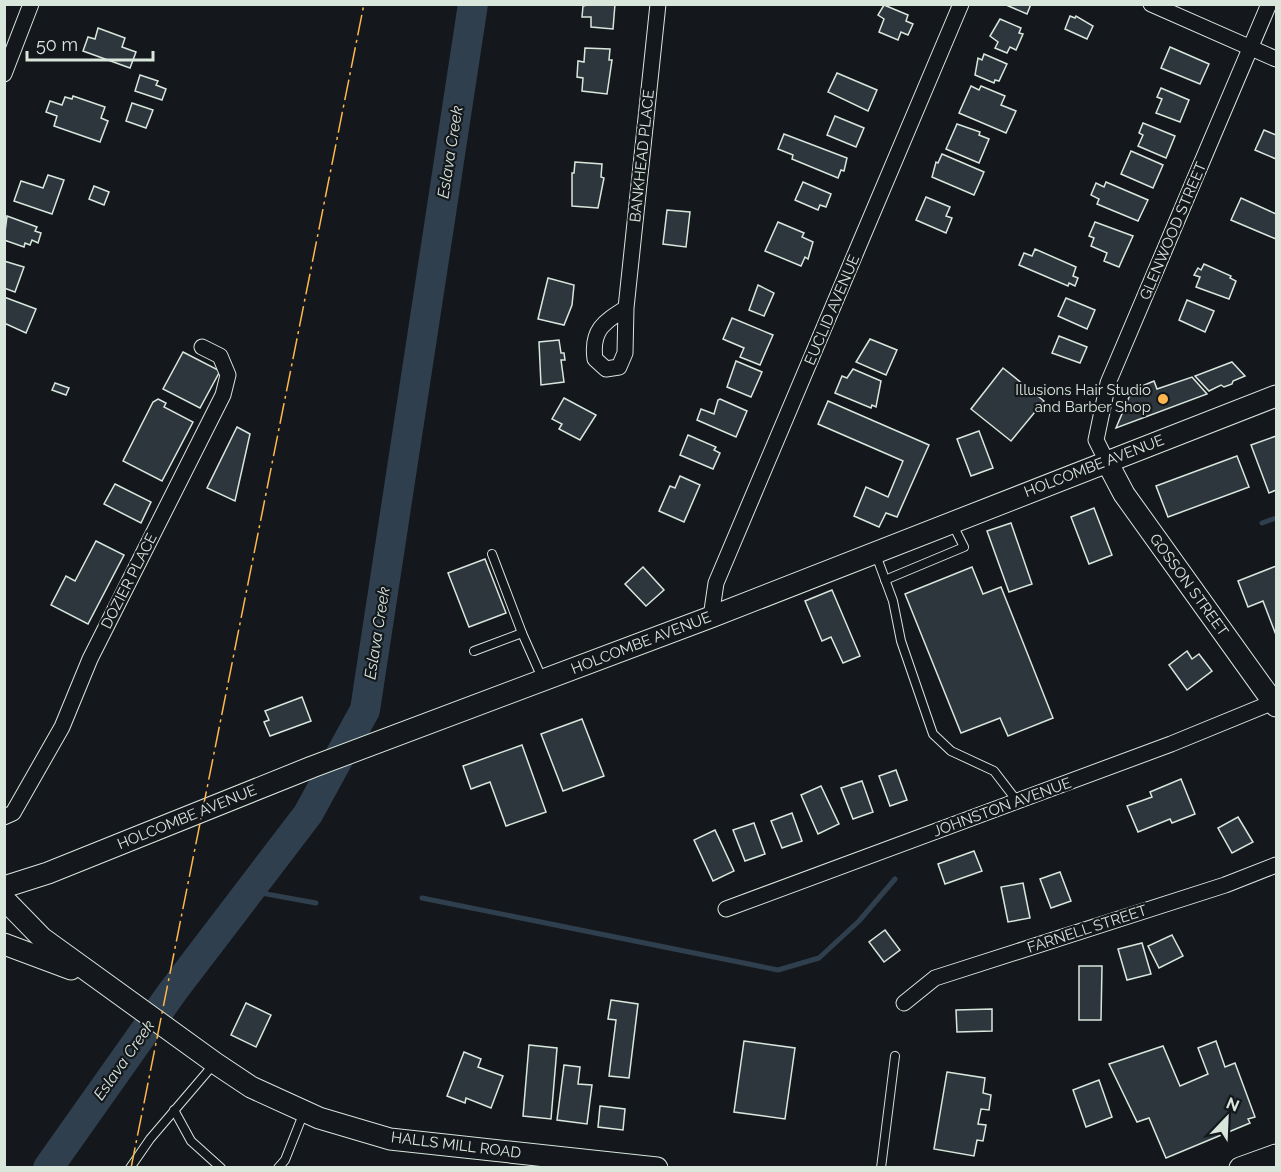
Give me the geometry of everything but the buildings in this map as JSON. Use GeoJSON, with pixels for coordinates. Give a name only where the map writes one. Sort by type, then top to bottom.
{"type":"FeatureCollection","features":[{"type":"Feature","properties":{"kind":"street"},"geometry":{"type":"LineString","coordinates":[[4,74],[31,4]]}},
{"type":"Feature","properties":{"kind":"street","name":"BANKHEAD PLACE"},"geometry":{"type":"LineString","coordinates":[[626,308],[658,4]]}},
{"type":"Feature","properties":{"kind":"street","name":"EUCLID AVENUE"},"geometry":{"type":"LineString","coordinates":[[711,617],[716,583],[961,4]]}},
{"type":"Feature","properties":{"kind":"street"},"geometry":{"type":"LineString","coordinates":[[1151,4],[1276,59]]}},
{"type":"Feature","properties":{"kind":"street","name":"GLENWOOD STREET"},"geometry":{"type":"LineString","coordinates":[[1106,460],[1096,440],[1108,383],[1269,4]]}},
{"type":"Feature","properties":{"kind":"street","name":"DOZIER PLACE"},"geometry":{"type":"LineString","coordinates":[[4,817],[13,813],[62,727],[90,659],[223,395],[228,375],[220,356],[202,347]]}},
{"type":"Feature","properties":{"kind":"street","name":"HOLCOMBE AVENUE"},"geometry":{"type":"LineString","coordinates":[[4,887],[48,873],[312,767],[711,617],[1106,460],[1276,396]]}},
{"type":"Feature","properties":{"kind":"street","name":"GOSSON STREET"},"geometry":{"type":"LineString","coordinates":[[1106,460],[1124,494],[1276,703]]}},
{"type":"Feature","properties":{"kind":"street","name":"JOHNSTON AVENUE"},"geometry":{"type":"LineString","coordinates":[[726,909],[1276,703]]}},
{"type":"Feature","properties":{"kind":"street","name":"FARNELL STREET"},"geometry":{"type":"LineString","coordinates":[[904,1003],[935,978],[1225,885],[1276,865]]}},
{"type":"Feature","properties":{"kind":"street","name":"HALLS MILL ROAD"},"geometry":{"type":"LineString","coordinates":[[4,899],[42,938],[215,1063],[251,1087],[305,1111],[390,1139],[657,1167]]}},
{"type":"Feature","properties":{"kind":"street"},"geometry":{"type":"LineString","coordinates":[[4,944],[110,986]]}},
{"type":"Feature","properties":{"kind":"street"},"geometry":{"type":"LineString","coordinates":[[1240,1167],[1276,1155]]}},
{"type":"Feature","properties":{"kind":"lane"},"geometry":{"type":"LineString","coordinates":[[885,580],[964,547],[952,522]]}},
{"type":"Feature","properties":{"kind":"lane"},"geometry":{"type":"LineString","coordinates":[[876,553],[893,601],[901,641],[933,734],[951,751],[994,771],[1017,801]]}},
{"type":"Feature","properties":{"kind":"lane"},"geometry":{"type":"LineString","coordinates":[[492,554],[522,633],[543,680]]}},
{"type":"Feature","properties":{"kind":"lane"},"geometry":{"type":"LineString","coordinates":[[474,651],[522,633]]}},
{"type":"Feature","properties":{"kind":"lane"},"geometry":{"type":"LineString","coordinates":[[881,1167],[895,1056]]}},
{"type":"Feature","properties":{"kind":"lane"},"geometry":{"type":"LineString","coordinates":[[130,1167],[174,1110],[215,1063]]}},
{"type":"Feature","properties":{"kind":"lane"},"geometry":{"type":"LineString","coordinates":[[174,1110],[191,1141],[221,1167]]}},
{"type":"Feature","properties":{"kind":"lane"},"geometry":{"type":"LineString","coordinates":[[278,1167],[285,1160],[305,1111]]}},
{"type":"Feature","properties":{"kind":"waterway","name":"Eslava Creek"},"geometry":{"type":"LineString","coordinates":[[48,1168],[173,991],[308,814],[365,710],[473,4]]}},
{"type":"Feature","properties":{"kind":"waterway"},"geometry":{"type":"LineString","coordinates":[[1262,523],[1276,518]]}},
{"type":"Feature","properties":{"kind":"waterway"},"geometry":{"type":"LineString","coordinates":[[422,898],[778,970],[819,958],[859,921],[895,879]]}},
{"type":"Feature","properties":{"kind":"waterway"},"geometry":{"type":"LineString","coordinates":[[250,891],[316,903]]}},
{"type":"Feature","properties":{"kind":"power"},"geometry":{"type":"LineString","coordinates":[[131,1168],[364,4]]}},
{"type":"Feature","properties":{"kind":"place","name":"Illusions Hair Studio and Barber Shop"},"geometry":{"type":"Point","coordinates":[1163,399]}}]}
